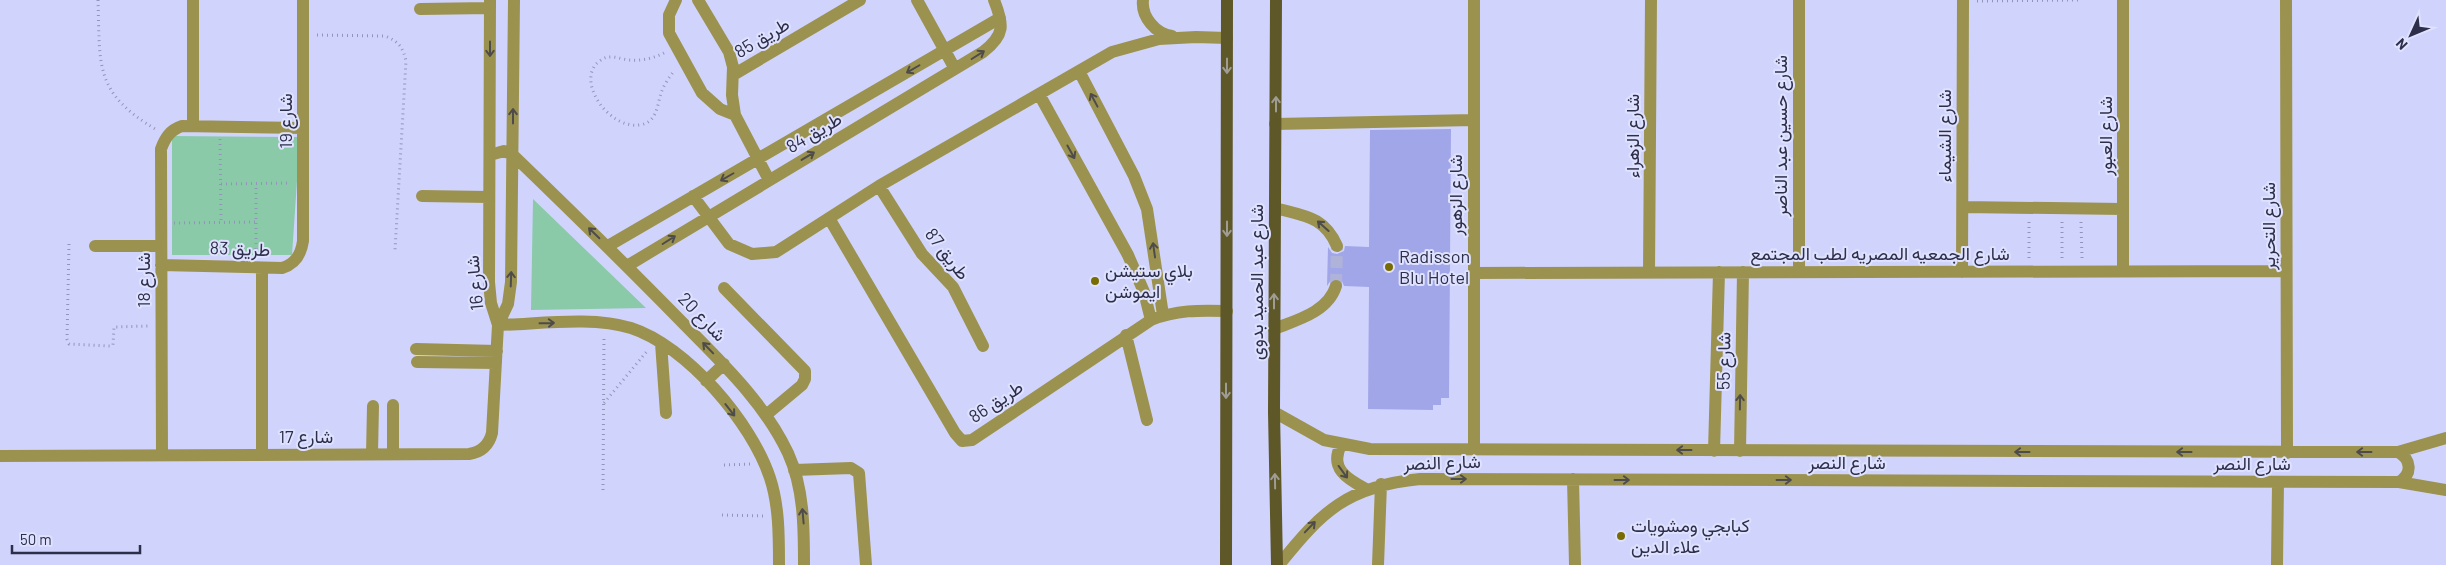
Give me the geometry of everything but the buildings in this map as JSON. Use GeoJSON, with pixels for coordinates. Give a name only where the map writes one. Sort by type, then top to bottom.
{"type":"FeatureCollection","features":[{"type":"Feature","properties":{"kind":"main road","name":"شارع عبد الحميد بدوى"},"geometry":{"type":"LineString","coordinates":[[1226,565],[1228,0]]}},
{"type":"Feature","properties":{"kind":"main road","name":"شارع عبد الحميد بدوى"},"geometry":{"type":"LineString","coordinates":[[1276,0],[1274,412],[1278,565]]}},
{"type":"Feature","properties":{"kind":"street"},"geometry":{"type":"LineString","coordinates":[[193,0],[193,125]]}},
{"type":"Feature","properties":{"kind":"street","name":"شارع 19"},"geometry":{"type":"LineString","coordinates":[[303,0],[303,242]]}},
{"type":"Feature","properties":{"kind":"street","name":"شارع 16"},"geometry":{"type":"LineString","coordinates":[[498,325],[504,315],[510,293],[514,0]]}},
{"type":"Feature","properties":{"kind":"street"},"geometry":{"type":"LineString","coordinates":[[676,0],[669,15],[668,24],[669,33],[675,45],[707,99],[720,109],[735,115]]}},
{"type":"Feature","properties":{"kind":"street"},"geometry":{"type":"LineString","coordinates":[[698,0],[729,52],[733,75],[732,95],[735,115],[769,180]]}},
{"type":"Feature","properties":{"kind":"street","name":"طريق 85"},"geometry":{"type":"LineString","coordinates":[[733,75],[860,0]]}},
{"type":"Feature","properties":{"kind":"street"},"geometry":{"type":"LineString","coordinates":[[917,0],[955,69]]}},
{"type":"Feature","properties":{"kind":"street","name":"طريق 84"},"geometry":{"type":"LineString","coordinates":[[628,266],[708,216],[983,52],[1000,38],[1000,18],[994,0]]}},
{"type":"Feature","properties":{"kind":"street"},"geometry":{"type":"LineString","coordinates":[[1143,0],[1147,18],[1155,29],[1167,35],[1180,37]]}},
{"type":"Feature","properties":{"kind":"street","name":"شارع الزهور"},"geometry":{"type":"LineString","coordinates":[[1474,0],[1474,450]]}},
{"type":"Feature","properties":{"kind":"street","name":"شارع الزهراء"},"geometry":{"type":"LineString","coordinates":[[1649,273],[1651,0]]}},
{"type":"Feature","properties":{"kind":"street","name":"شارع حسين عبد الناصر"},"geometry":{"type":"LineString","coordinates":[[1798,272],[1799,0]]}},
{"type":"Feature","properties":{"kind":"street","name":"شارع الشيماء"},"geometry":{"type":"LineString","coordinates":[[1962,272],[1963,0]]}},
{"type":"Feature","properties":{"kind":"street","name":"شارع العبور"},"geometry":{"type":"LineString","coordinates":[[2123,0],[2123,271]]}},
{"type":"Feature","properties":{"kind":"street","name":"شارع التحرير"},"geometry":{"type":"LineString","coordinates":[[2286,0],[2287,453]]}},
{"type":"Feature","properties":{"kind":"street"},"geometry":{"type":"LineString","coordinates":[[420,9],[490,4]]}},
{"type":"Feature","properties":{"kind":"street","name":"شارع 16"},"geometry":{"type":"LineString","coordinates":[[490,4],[490,287],[491,304],[498,325]]}},
{"type":"Feature","properties":{"kind":"street","name":"طريق 84"},"geometry":{"type":"LineString","coordinates":[[608,246],[1000,18]]}},
{"type":"Feature","properties":{"kind":"street"},"geometry":{"type":"LineString","coordinates":[[693,196],[729,244],[740,250],[764,254],[776,252],[879,186],[1112,52],[1128,46],[1159,39],[1180,37],[1227,38]]}},
{"type":"Feature","properties":{"kind":"street"},"geometry":{"type":"LineString","coordinates":[[1079,71],[1134,176],[1147,209],[1163,315]]}},
{"type":"Feature","properties":{"kind":"street"},"geometry":{"type":"LineString","coordinates":[[1039,94],[1128,255],[1144,292],[1150,320]]}},
{"type":"Feature","properties":{"kind":"street"},"geometry":{"type":"LineString","coordinates":[[1275,124],[1474,120]]}},
{"type":"Feature","properties":{"kind":"street"},"geometry":{"type":"LineString","coordinates":[[168,136],[173,129],[193,125],[303,128]]}},
{"type":"Feature","properties":{"kind":"street","name":"شارع 18"},"geometry":{"type":"LineString","coordinates":[[162,455],[161,149],[168,136]]}},
{"type":"Feature","properties":{"kind":"street"},"geometry":{"type":"LineString","coordinates":[[490,155],[499,151],[513,155]]}},
{"type":"Feature","properties":{"kind":"street","name":"شارع 20"},"geometry":{"type":"LineString","coordinates":[[513,155],[608,246],[724,364],[766,415],[788,454],[794,470],[803,516],[804,565]]}},
{"type":"Feature","properties":{"kind":"street","name":"طريق 87"},"geometry":{"type":"LineString","coordinates":[[879,186],[922,254],[952,287],[983,346]]}},
{"type":"Feature","properties":{"kind":"street"},"geometry":{"type":"LineString","coordinates":[[422,196],[489,197]]}},
{"type":"Feature","properties":{"kind":"street"},"geometry":{"type":"LineString","coordinates":[[1963,207],[2123,209]]}},
{"type":"Feature","properties":{"kind":"street"},"geometry":{"type":"LineString","coordinates":[[1275,208],[1314,219],[1328,230],[1337,246]]}},
{"type":"Feature","properties":{"kind":"street","name":"طريق 86"},"geometry":{"type":"LineString","coordinates":[[829,218],[955,433],[962,441],[972,440],[1150,320],[1163,315],[1191,310],[1226,311]]}},
{"type":"Feature","properties":{"kind":"street","name":"طريق 83"},"geometry":{"type":"LineString","coordinates":[[161,265],[282,268],[292,263],[300,253],[303,242]]}},
{"type":"Feature","properties":{"kind":"street"},"geometry":{"type":"LineString","coordinates":[[95,246],[161,246]]}},
{"type":"Feature","properties":{"kind":"street"},"geometry":{"type":"LineString","coordinates":[[259,267],[262,455]]}},
{"type":"Feature","properties":{"kind":"street","name":"شارع الجمعيه المصريه لطب المجتمع"},"geometry":{"type":"LineString","coordinates":[[1474,273],[2286,271]]}},
{"type":"Feature","properties":{"kind":"street","name":"شارع 55"},"geometry":{"type":"LineString","coordinates":[[1714,450],[1719,272]]}},
{"type":"Feature","properties":{"kind":"street","name":"شارع 55"},"geometry":{"type":"LineString","coordinates":[[1740,451],[1743,272]]}},
{"type":"Feature","properties":{"kind":"street"},"geometry":{"type":"LineString","coordinates":[[1274,329],[1316,310],[1333,294],[1336,286]]}},
{"type":"Feature","properties":{"kind":"street"},"geometry":{"type":"LineString","coordinates":[[724,288],[806,371],[802,385],[766,415]]}},
{"type":"Feature","properties":{"kind":"street"},"geometry":{"type":"LineString","coordinates":[[498,325],[604,322],[630,328],[659,341],[706,381],[748,435],[764,463],[774,494],[779,565]]}},
{"type":"Feature","properties":{"kind":"street","name":"شارع 17"},"geometry":{"type":"LineString","coordinates":[[0,456],[468,454],[482,450],[491,439],[498,325]]}},
{"type":"Feature","properties":{"kind":"street"},"geometry":{"type":"LineString","coordinates":[[1126,335],[1147,420]]}},
{"type":"Feature","properties":{"kind":"street"},"geometry":{"type":"LineString","coordinates":[[659,341],[666,413]]}},
{"type":"Feature","properties":{"kind":"street"},"geometry":{"type":"LineString","coordinates":[[416,349],[496,357]]}},
{"type":"Feature","properties":{"kind":"street"},"geometry":{"type":"LineString","coordinates":[[417,362],[496,357]]}},
{"type":"Feature","properties":{"kind":"street"},"geometry":{"type":"LineString","coordinates":[[706,381],[724,364]]}},
{"type":"Feature","properties":{"kind":"street"},"geometry":{"type":"LineString","coordinates":[[393,405],[393,454]]}},
{"type":"Feature","properties":{"kind":"street"},"geometry":{"type":"LineString","coordinates":[[372,454],[373,406]]}},
{"type":"Feature","properties":{"kind":"street","name":"شارع النصر"},"geometry":{"type":"LineString","coordinates":[[1274,412],[1309,433],[1340,445],[1370,449],[2398,452],[2446,438]]}},
{"type":"Feature","properties":{"kind":"street"},"geometry":{"type":"LineString","coordinates":[[1340,445],[1336,459],[1342,473],[1366,489]]}},
{"type":"Feature","properties":{"kind":"street"},"geometry":{"type":"LineString","coordinates":[[2398,452],[2406,458],[2409,467],[2407,476],[2399,482]]}},
{"type":"Feature","properties":{"kind":"street"},"geometry":{"type":"LineString","coordinates":[[794,470],[851,468],[858,471],[860,475],[866,565]]}},
{"type":"Feature","properties":{"kind":"street","name":"شارع النصر"},"geometry":{"type":"LineString","coordinates":[[1278,565],[1318,519],[1340,502],[1381,484],[1420,479],[2399,482],[2446,490]]}},
{"type":"Feature","properties":{"kind":"street"},"geometry":{"type":"LineString","coordinates":[[1573,479],[1575,565]]}},
{"type":"Feature","properties":{"kind":"street"},"geometry":{"type":"LineString","coordinates":[[2277,565],[2278,482]]}},
{"type":"Feature","properties":{"kind":"street"},"geometry":{"type":"LineString","coordinates":[[1378,565],[1381,484]]}},
{"type":"Feature","properties":{"kind":"path"},"geometry":{"type":"LineString","coordinates":[[98,0],[100,63],[110,90],[128,112],[168,136]]}},
{"type":"Feature","properties":{"kind":"path"},"geometry":{"type":"LineString","coordinates":[[1963,0],[2079,0]]}},
{"type":"Feature","properties":{"kind":"path"},"geometry":{"type":"LineString","coordinates":[[303,34],[385,36],[393,39],[404,52],[406,61],[395,250]]}},
{"type":"Feature","properties":{"kind":"path"},"geometry":{"type":"LineString","coordinates":[[675,45],[650,58],[632,60],[608,57],[601,59],[593,70],[592,80],[593,89],[600,106],[614,119],[622,123],[640,126],[648,123],[657,111],[665,84],[677,68],[685,62]]}},
{"type":"Feature","properties":{"kind":"path"},"geometry":{"type":"LineString","coordinates":[[220,126],[221,222]]}},
{"type":"Feature","properties":{"kind":"path"},"geometry":{"type":"LineString","coordinates":[[221,184],[303,183]]}},
{"type":"Feature","properties":{"kind":"path"},"geometry":{"type":"LineString","coordinates":[[256,184],[259,267]]}},
{"type":"Feature","properties":{"kind":"path"},"geometry":{"type":"LineString","coordinates":[[2029,208],[2029,272]]}},
{"type":"Feature","properties":{"kind":"path"},"geometry":{"type":"LineString","coordinates":[[2061,208],[2063,272]]}},
{"type":"Feature","properties":{"kind":"path"},"geometry":{"type":"LineString","coordinates":[[2081,209],[2082,271]]}},
{"type":"Feature","properties":{"kind":"path"},"geometry":{"type":"LineString","coordinates":[[161,223],[256,222]]}},
{"type":"Feature","properties":{"kind":"path"},"geometry":{"type":"LineString","coordinates":[[69,244],[67,339],[69,344],[110,346],[113,344],[114,327],[161,326]]}},
{"type":"Feature","properties":{"kind":"path"},"geometry":{"type":"LineString","coordinates":[[603,490],[604,322]]}},
{"type":"Feature","properties":{"kind":"path"},"geometry":{"type":"LineString","coordinates":[[604,403],[659,341]]}},
{"type":"Feature","properties":{"kind":"path"},"geometry":{"type":"LineString","coordinates":[[724,465],[764,463]]}},
{"type":"Feature","properties":{"kind":"path"},"geometry":{"type":"LineString","coordinates":[[722,516],[777,516]]}},
{"type":"Feature","properties":{"kind":"green space"},"geometry":{"type":"Polygon","coordinates":[[[172,136],[300,137],[292,255],[172,255],[172,136]]]}},
{"type":"Feature","properties":{"kind":"green space"},"geometry":{"type":"Polygon","coordinates":[[[533,199],[646,308],[531,310],[533,199]]]}},
{"type":"Feature","properties":{"kind":"tunnel"},"geometry":{"type":"LineString","coordinates":[[1336,286],[1337,246]]}},
{"type":"Feature","properties":{"kind":"place","name":"Radisson Blu Hotel"},"geometry":{"type":"Point","coordinates":[1389,267]}},
{"type":"Feature","properties":{"kind":"place","name":"بلاي ستيشن ايموشن"},"geometry":{"type":"Point","coordinates":[1095,281]}},
{"type":"Feature","properties":{"kind":"place","name":"كبابجي ومشويات علاء الدين"},"geometry":{"type":"Point","coordinates":[1621,536]}}]}
